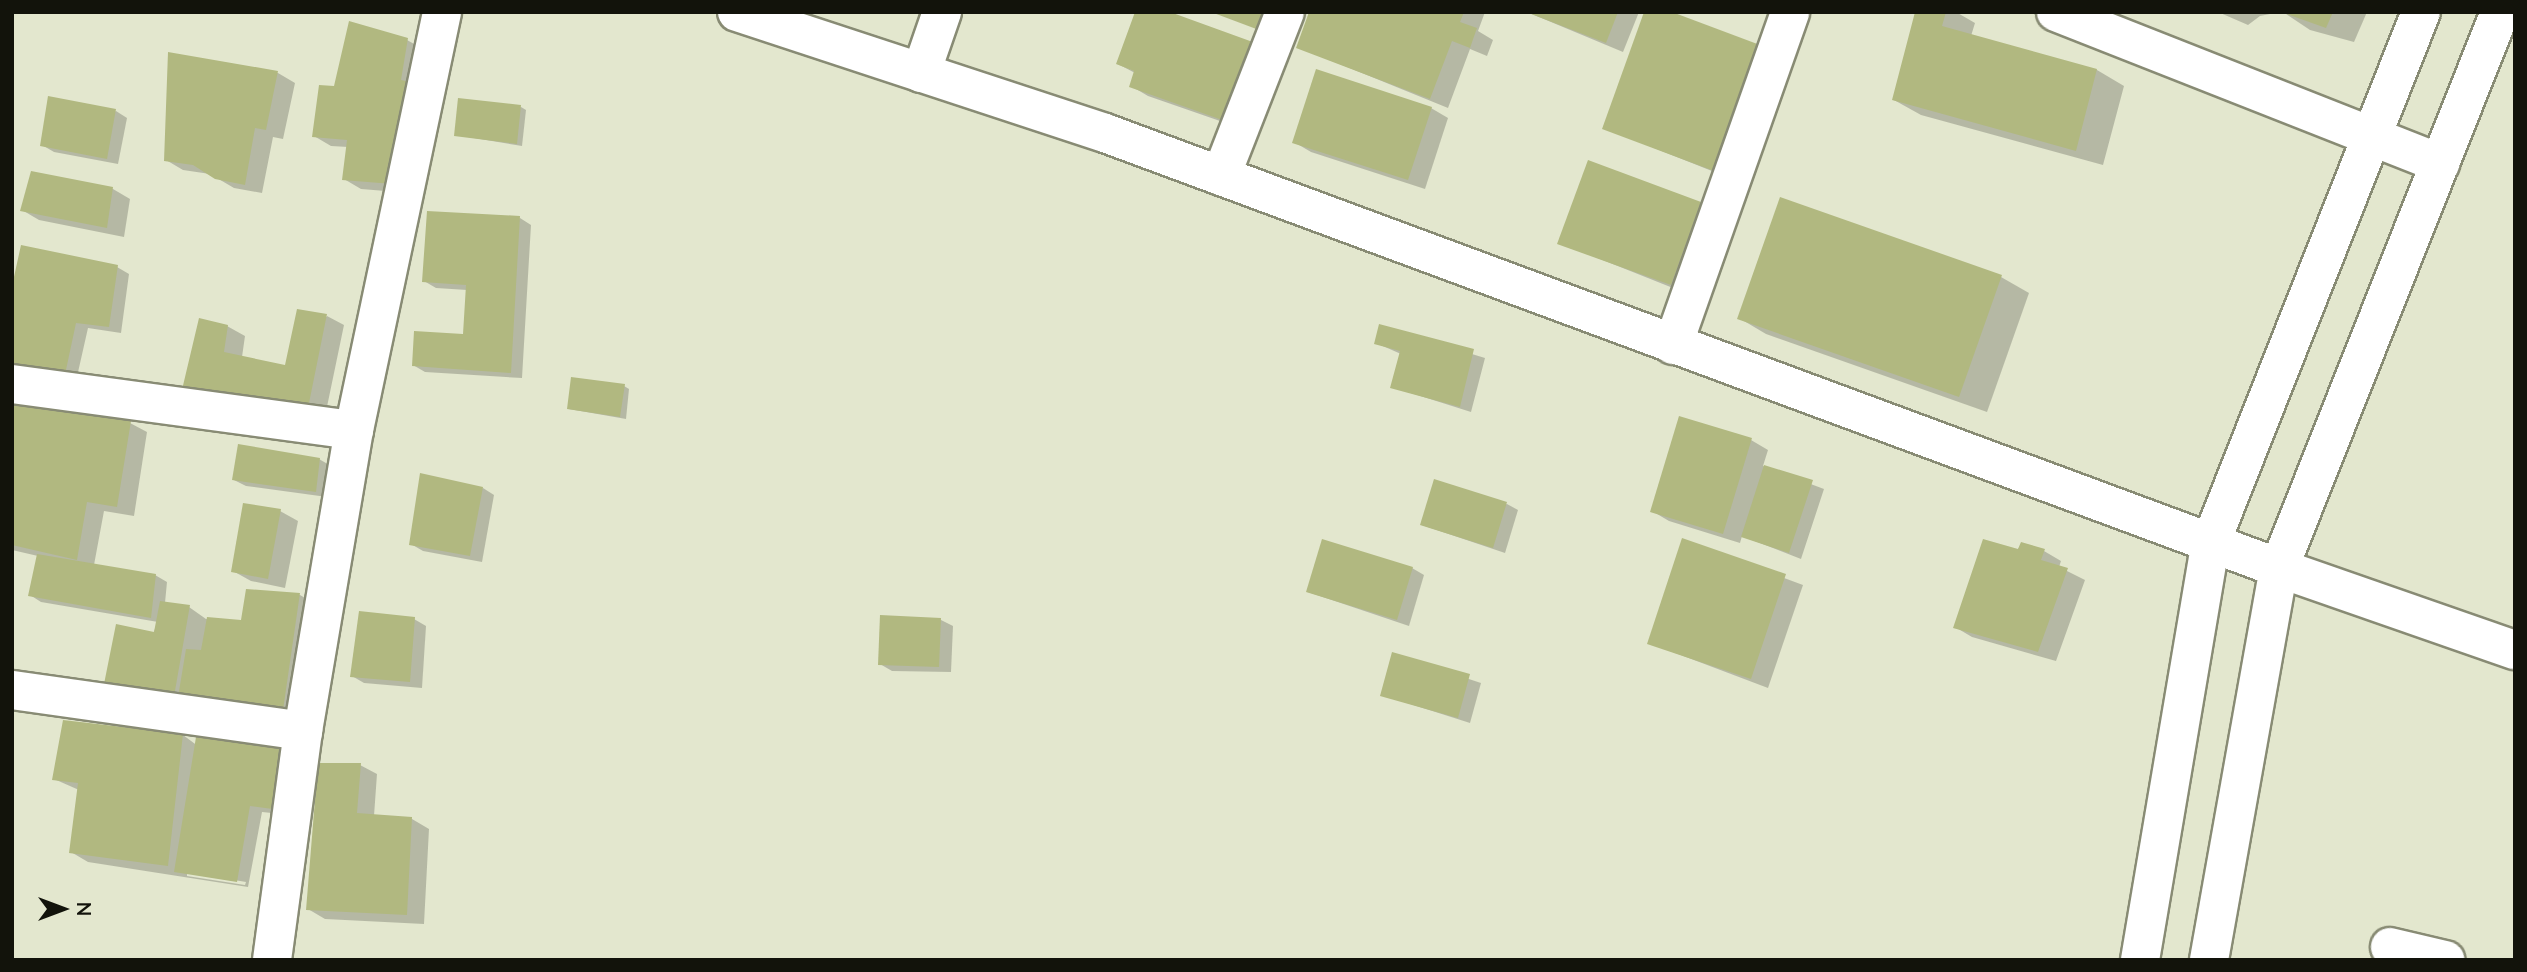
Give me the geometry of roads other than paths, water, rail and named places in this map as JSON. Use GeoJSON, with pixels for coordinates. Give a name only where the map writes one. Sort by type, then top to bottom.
{"type":"FeatureCollection","features":[{"type":"Feature","properties":{"kind":"street"},"geometry":{"type":"LineString","coordinates":[[272,960],[303,731],[354,430],[442,12]]}},
{"type":"Feature","properties":{"kind":"street"},"geometry":{"type":"LineString","coordinates":[[737,12],[1221,176],[2279,568],[2515,650]]}},
{"type":"Feature","properties":{"kind":"street"},"geometry":{"type":"LineString","coordinates":[[921,73],[942,12]]}},
{"type":"Feature","properties":{"kind":"street"},"geometry":{"type":"LineString","coordinates":[[1221,176],[1285,12]]}},
{"type":"Feature","properties":{"kind":"street"},"geometry":{"type":"LineString","coordinates":[[1673,345],[1790,12]]}},
{"type":"Feature","properties":{"kind":"street"},"geometry":{"type":"LineString","coordinates":[[2056,12],[2440,163]]}},
{"type":"Feature","properties":{"kind":"street"},"geometry":{"type":"LineString","coordinates":[[2140,960],[2211,542],[2421,12]]}},
{"type":"Feature","properties":{"kind":"street"},"geometry":{"type":"LineString","coordinates":[[2209,960],[2279,568],[2500,12]]}},
{"type":"Feature","properties":{"kind":"street"},"geometry":{"type":"LineString","coordinates":[[12,384],[354,430]]}},
{"type":"Feature","properties":{"kind":"street"},"geometry":{"type":"LineString","coordinates":[[12,690],[303,731]]}},
{"type":"Feature","properties":{"kind":"street"},"geometry":{"type":"LineString","coordinates":[[2390,947],[2445,960]]}}]}
